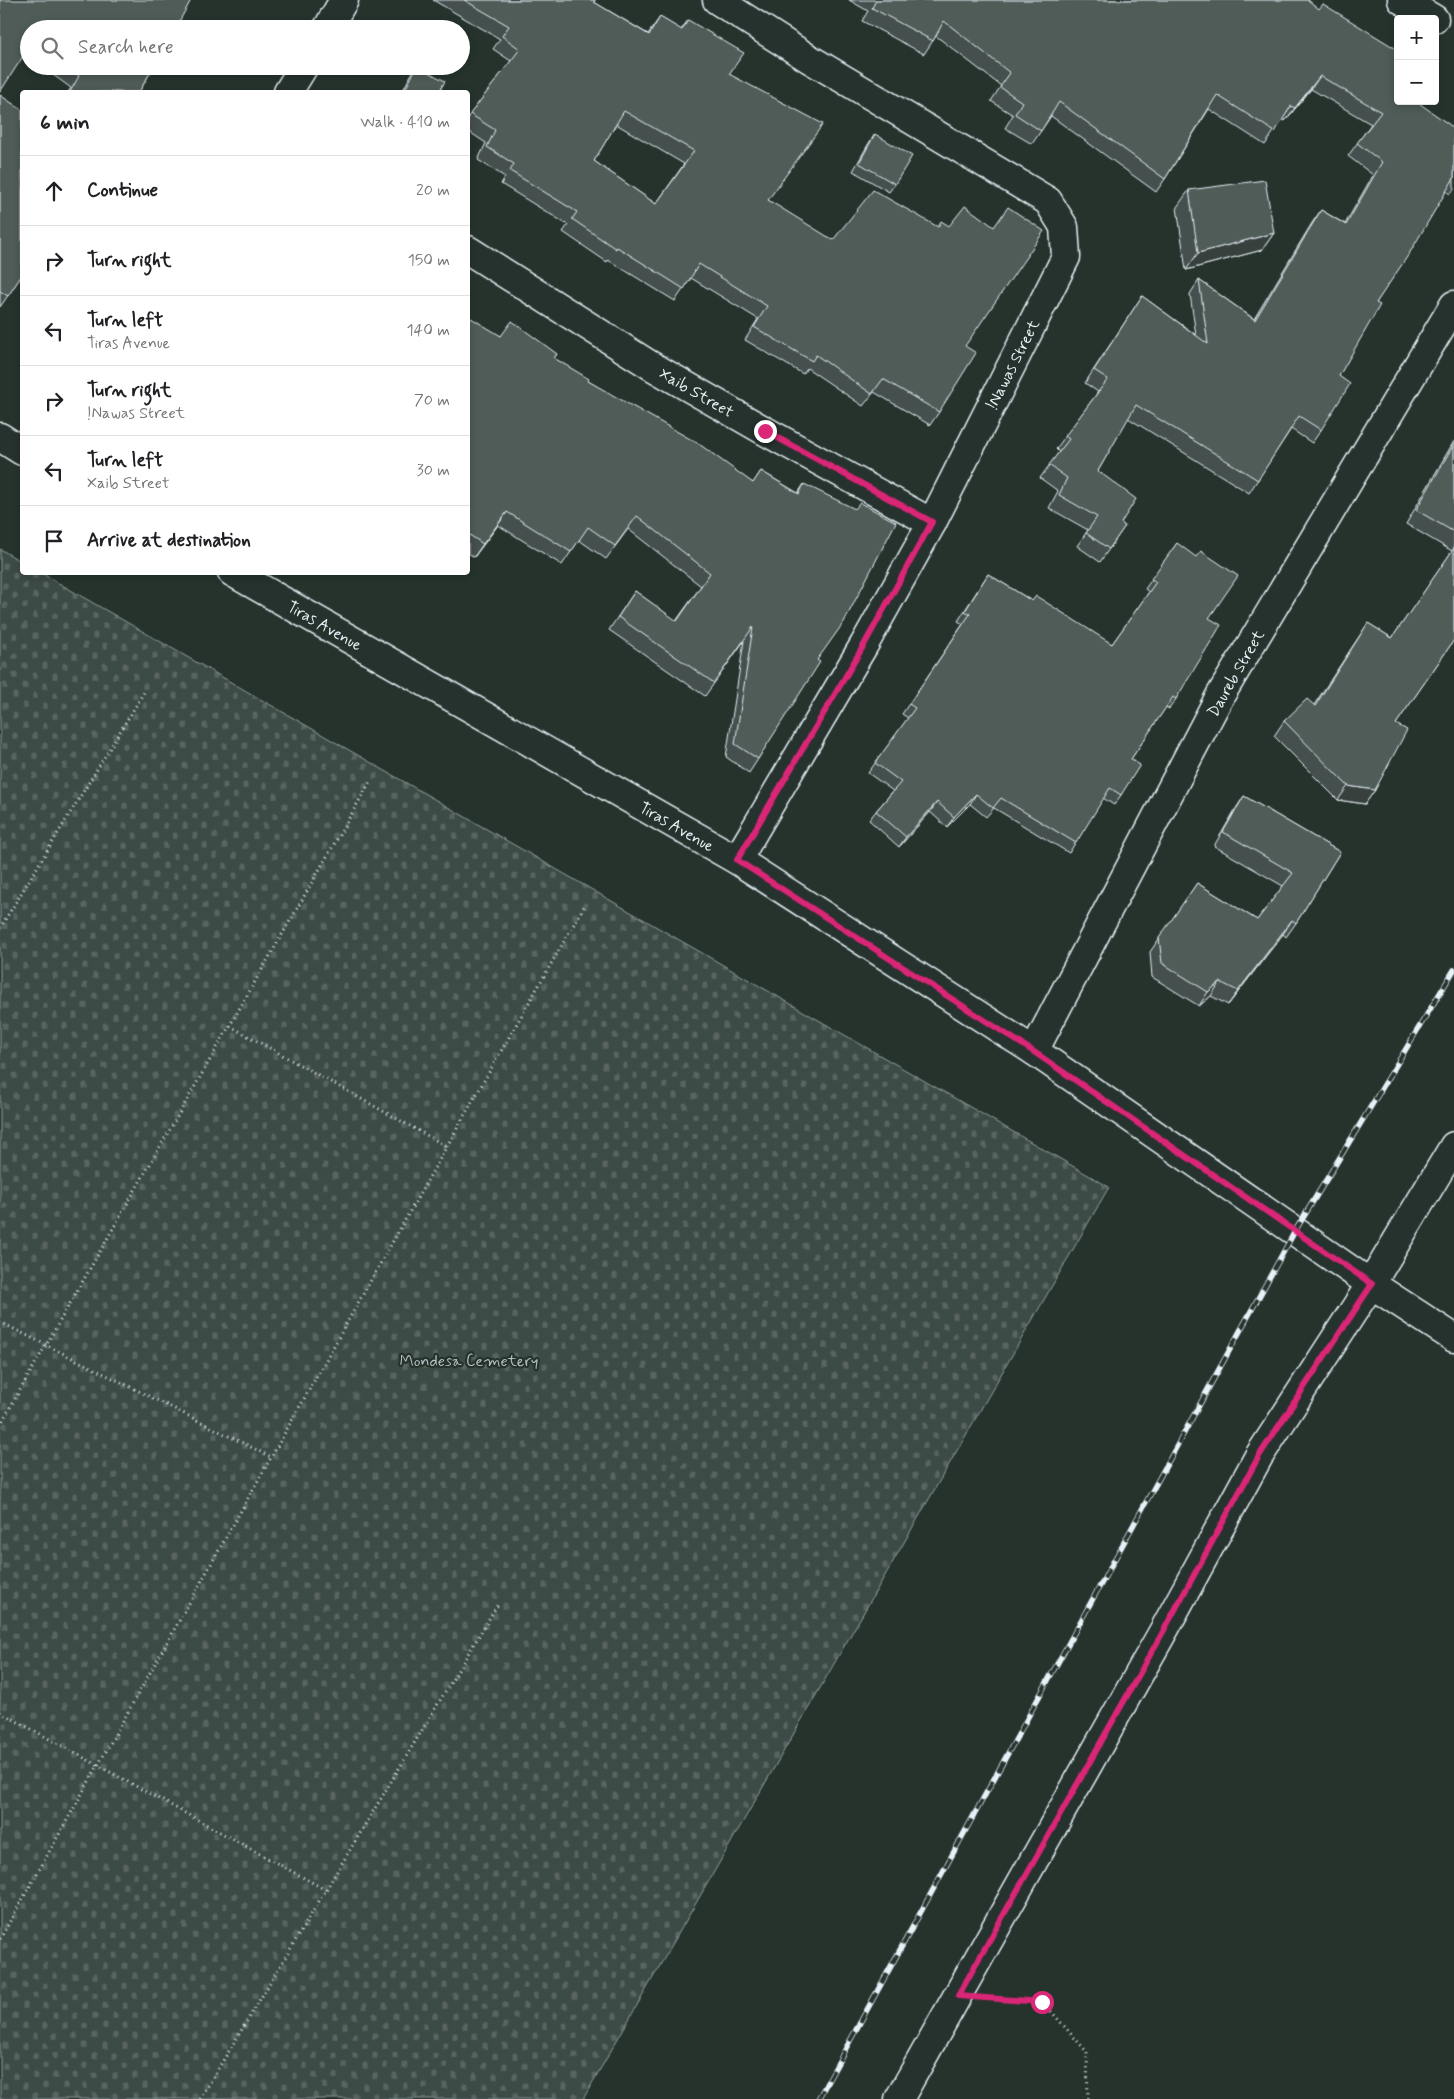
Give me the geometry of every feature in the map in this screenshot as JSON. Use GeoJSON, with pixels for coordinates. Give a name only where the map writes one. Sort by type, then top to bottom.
{"type":"FeatureCollection","features":[{"type":"Feature","properties":{"kind":"street"},"geometry":{"type":"LineString","coordinates":[[332,20],[344,0]]}},
{"type":"Feature","properties":{"kind":"street","name":"!Nawas Street"},"geometry":{"type":"LineString","coordinates":[[717,0],[808,58],[1048,201],[1064,227],[1066,257],[932,522],[859,654],[737,860]]}},
{"type":"Feature","properties":{"kind":"street"},"geometry":{"type":"LineString","coordinates":[[1402,0],[1428,15]]}},
{"type":"Feature","properties":{"kind":"street"},"geometry":{"type":"LineString","coordinates":[[1439,21],[1454,30]]}},
{"type":"Feature","properties":{"kind":"street"},"geometry":{"type":"LineString","coordinates":[[289,90],[298,75]]}},
{"type":"Feature","properties":{"kind":"street","name":"Xaib Street"},"geometry":{"type":"LineString","coordinates":[[470,251],[650,365],[765,431],[932,522]]}},
{"type":"Feature","properties":{"kind":"street","name":"Daureb Street"},"geometry":{"type":"LineString","coordinates":[[1034,1052],[1220,696],[1454,305]]}},
{"type":"Feature","properties":{"kind":"street"},"geometry":{"type":"LineString","coordinates":[[0,437],[20,450]]}},
{"type":"Feature","properties":{"kind":"street","name":"Tiras Avenue"},"geometry":{"type":"LineString","coordinates":[[237,575],[737,860],[1034,1052],[1372,1284],[1454,1338]]}},
{"type":"Feature","properties":{"kind":"street"},"geometry":{"type":"LineString","coordinates":[[899,2099],[1164,1630],[1259,1456],[1372,1284],[1454,1146]]}},
{"type":"Feature","properties":{"kind":"path"},"geometry":{"type":"LineString","coordinates":[[0,928],[146,689]]}},
{"type":"Feature","properties":{"kind":"path"},"geometry":{"type":"LineString","coordinates":[[0,1425],[371,780]]}},
{"type":"Feature","properties":{"kind":"path"},"geometry":{"type":"LineString","coordinates":[[0,1939],[273,1458],[446,1146],[585,905]]}},
{"type":"Feature","properties":{"kind":"path"},"geometry":{"type":"LineString","coordinates":[[230,1026],[446,1146]]}},
{"type":"Feature","properties":{"kind":"path"},"geometry":{"type":"LineString","coordinates":[[0,1322],[273,1458]]}},
{"type":"Feature","properties":{"kind":"path"},"geometry":{"type":"LineString","coordinates":[[200,2099],[498,1604]]}},
{"type":"Feature","properties":{"kind":"path"},"geometry":{"type":"LineString","coordinates":[[0,1712],[326,1890]]}},
{"type":"Feature","properties":{"kind":"path"},"geometry":{"type":"LineString","coordinates":[[958,1996],[1042,2002],[1087,2052],[1088,2099]]}},
{"type":"Feature","properties":{"kind":"green space","name":"Mondesa Cemetery"},"geometry":{"type":"Polygon","coordinates":[[[0,549],[20,561],[20,575],[44,575],[1109,1187],[583,2099],[0,2099],[0,549]]]}},
{"type":"Feature","properties":{"kind":"building"},"geometry":{"type":"Polygon","coordinates":[[[0,0],[191,0],[180,20],[20,20],[20,61],[0,92],[0,0]]]}},
{"type":"Feature","properties":{"kind":"building"},"geometry":{"type":"Polygon","coordinates":[[[464,0],[595,0],[594,2],[649,35],[660,17],[682,30],[688,20],[744,53],[729,74],[823,124],[768,200],[833,240],[873,190],[938,227],[941,221],[949,226],[965,206],[994,227],[1008,207],[1044,231],[965,346],[976,353],[939,412],[883,379],[872,394],[816,355],[812,361],[754,327],[767,306],[699,264],[684,289],[617,247],[616,249],[572,219],[577,212],[510,171],[514,164],[487,147],[495,130],[470,114],[520,49],[502,36],[509,26],[464,0]],[[624,111],[594,161],[656,204],[694,151],[624,111]]]}},
{"type":"Feature","properties":{"kind":"building"},"geometry":{"type":"Polygon","coordinates":[[[876,0],[1308,0],[1319,9],[1323,4],[1394,48],[1394,105],[1422,105],[1454,128],[1454,178],[1409,254],[1376,303],[1380,305],[1339,376],[1350,384],[1321,430],[1299,416],[1258,480],[1136,405],[1098,471],[1136,499],[1121,523],[1125,526],[1109,549],[1086,533],[1097,517],[1059,495],[1067,478],[1049,465],[1069,439],[1065,436],[1108,379],[1094,370],[1142,296],[1208,344],[1199,280],[1255,320],[1321,210],[1346,225],[1382,162],[1357,143],[1381,112],[1320,76],[1295,108],[1291,106],[1275,132],[1217,95],[1165,179],[1059,102],[1041,131],[1015,114],[1022,102],[1000,87],[1010,73],[944,21],[933,41],[872,8],[876,0]]]}},
{"type":"Feature","properties":{"kind":"building"},"geometry":{"type":"Polygon","coordinates":[[[78,75],[149,75],[140,90],[71,90],[79,76],[78,75]]]}},
{"type":"Feature","properties":{"kind":"building"},"geometry":{"type":"Polygon","coordinates":[[[412,75],[434,75],[445,81],[440,90],[405,90],[412,75]]]}},
{"type":"Feature","properties":{"kind":"building"},"geometry":{"type":"Polygon","coordinates":[[[0,95],[20,109],[20,278],[8,296],[0,291],[0,95]]]}},
{"type":"Feature","properties":{"kind":"building"},"geometry":{"type":"Polygon","coordinates":[[[875,134],[912,156],[895,184],[859,163],[875,134]]]}},
{"type":"Feature","properties":{"kind":"building"},"geometry":{"type":"Polygon","coordinates":[[[1265,180],[1274,233],[1198,253],[1189,190],[1265,180]]]}},
{"type":"Feature","properties":{"kind":"building"},"geometry":{"type":"Polygon","coordinates":[[[471,318],[501,336],[512,321],[557,354],[554,358],[589,379],[588,381],[699,444],[753,483],[761,471],[799,494],[804,484],[855,509],[860,503],[896,522],[844,622],[817,660],[820,662],[758,759],[735,744],[753,627],[714,683],[618,617],[635,591],[677,621],[710,573],[637,516],[615,546],[588,527],[571,552],[507,512],[483,544],[470,535],[471,318]]]}},
{"type":"Feature","properties":{"kind":"building"},"geometry":{"type":"Polygon","coordinates":[[[1454,444],[1454,532],[1416,510],[1454,444]]]}},
{"type":"Feature","properties":{"kind":"building"},"geometry":{"type":"Polygon","coordinates":[[[1177,543],[1196,557],[1201,551],[1238,576],[1209,618],[1221,625],[1176,699],[1173,697],[1131,759],[1140,765],[1121,795],[1110,788],[1076,843],[1001,798],[993,808],[976,794],[954,817],[937,802],[906,837],[876,811],[901,782],[875,763],[915,708],[909,704],[970,614],[965,611],[988,574],[1032,601],[1036,596],[1112,644],[1156,582],[1151,579],[1177,543]]]}},
{"type":"Feature","properties":{"kind":"building"},"geometry":{"type":"Polygon","coordinates":[[[1454,548],[1454,640],[1396,724],[1407,730],[1375,790],[1348,786],[1284,721],[1307,699],[1315,706],[1368,623],[1392,638],[1454,548]]]}},
{"type":"Feature","properties":{"kind":"building"},"geometry":{"type":"Polygon","coordinates":[[[1244,796],[1340,852],[1296,923],[1292,920],[1238,991],[1220,982],[1208,992],[1162,963],[1159,938],[1197,883],[1257,920],[1293,873],[1223,832],[1244,796]]]}},
{"type":"Feature","properties":{"kind":"railway"},"geometry":{"type":"LineString","coordinates":[[818,2099],[1295,1231],[1454,970]]}},
{"type":"Feature","properties":{"kind":"route"},"geometry":{"type":"LineString","coordinates":[[765,431],[932,522],[864,645],[737,860],[1034,1052],[1372,1284],[1259,1456],[1164,1630],[958,1996],[1042,2002]]}}]}
